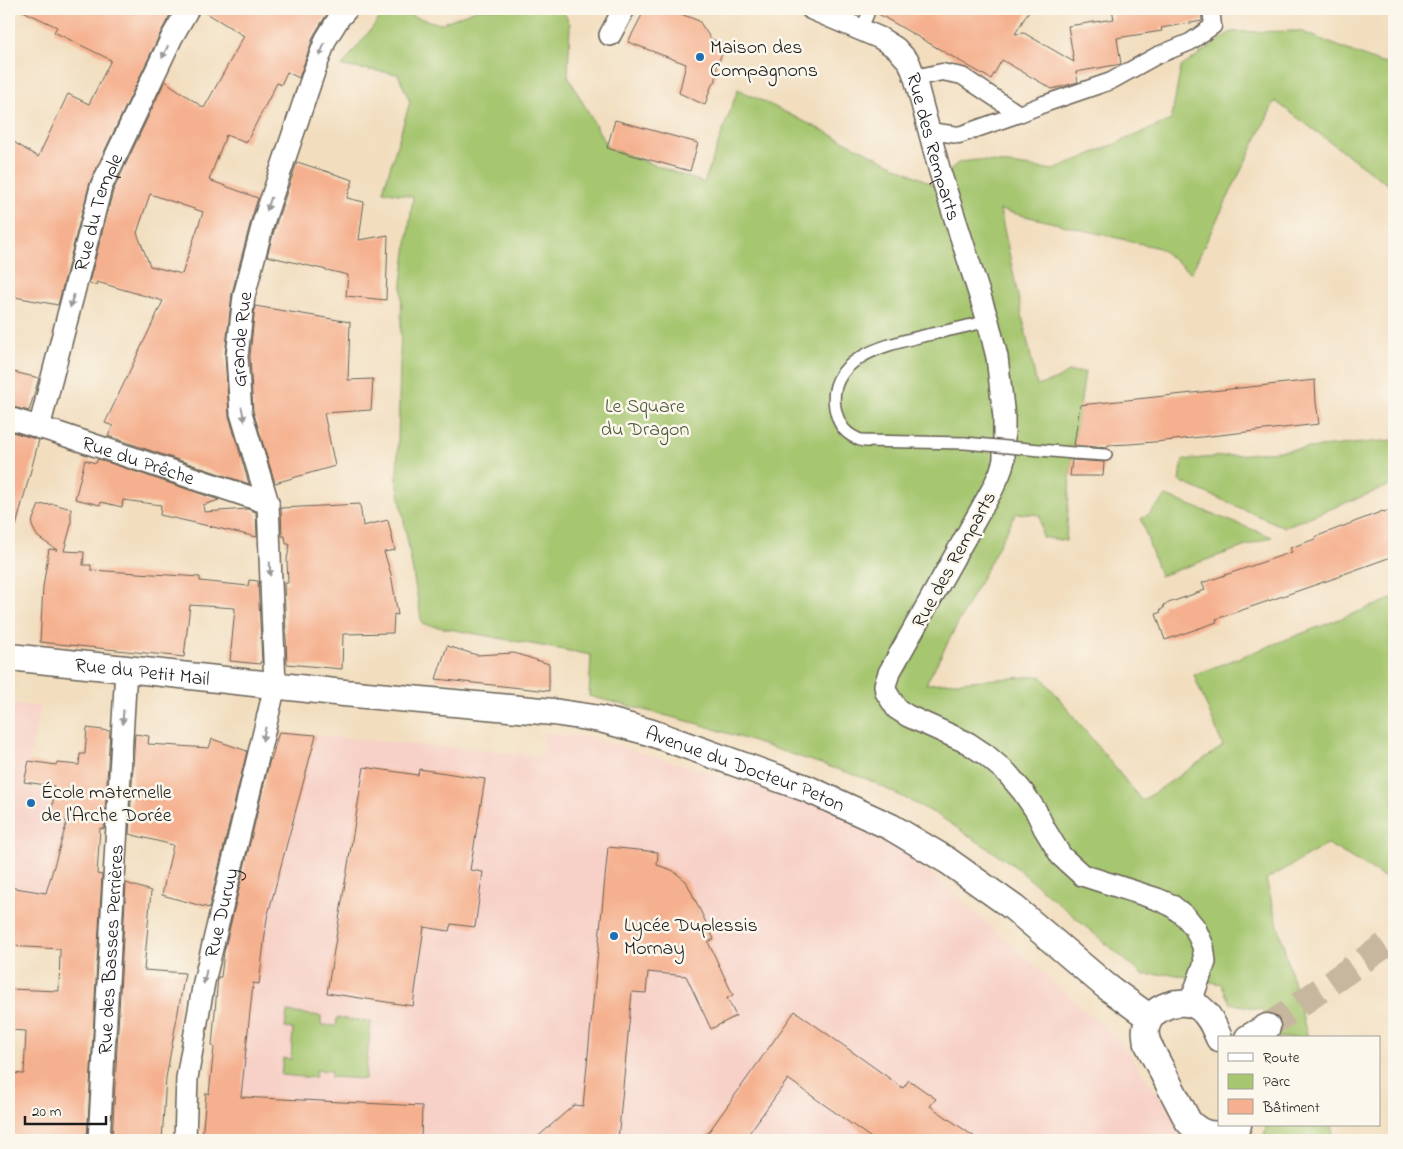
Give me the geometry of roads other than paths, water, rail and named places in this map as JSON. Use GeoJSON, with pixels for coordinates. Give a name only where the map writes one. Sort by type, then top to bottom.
{"type":"FeatureCollection","features":[{"type":"Feature","properties":{"kind":"street","name":"Rue du Temple"},"geometry":{"type":"LineString","coordinates":[[39,428],[101,187],[168,46],[188,9]]}},
{"type":"Feature","properties":{"kind":"street","name":"Grande Rue"},"geometry":{"type":"LineString","coordinates":[[275,686],[268,502],[241,412],[237,356],[244,296],[264,220],[326,39],[339,18],[348,9]]}},
{"type":"Feature","properties":{"kind":"street"},"geometry":{"type":"LineString","coordinates":[[610,35],[624,9]]}},
{"type":"Feature","properties":{"kind":"street","name":"Rue des Remparts"},"geometry":{"type":"LineString","coordinates":[[812,9],[865,22],[880,38],[896,48],[909,62],[940,172],[988,321],[997,357],[1004,417],[1004,460],[1000,473],[889,673],[885,685],[886,692],[897,709],[908,716],[968,743],[1007,773],[1024,792],[1061,856],[1082,875],[1157,898],[1171,905],[1186,917],[1195,928],[1203,946],[1205,962],[1190,1004]]}},
{"type":"Feature","properties":{"kind":"street"},"geometry":{"type":"LineString","coordinates":[[929,131],[958,135],[1111,81],[1156,56],[1190,42],[1213,26],[1211,9]]}},
{"type":"Feature","properties":{"kind":"street"},"geometry":{"type":"LineString","coordinates":[[915,78],[942,72],[962,76],[1019,114]]}},
{"type":"Feature","properties":{"kind":"street","name":"Rue du Prêche"},"geometry":{"type":"LineString","coordinates":[[9,418],[268,502]]}},
{"type":"Feature","properties":{"kind":"street","name":"Rue du Petit Mail"},"geometry":{"type":"LineString","coordinates":[[9,657],[275,686]]}},
{"type":"Feature","properties":{"kind":"street","name":"Rue des Basses Perrières"},"geometry":{"type":"LineString","coordinates":[[98,1140],[126,669]]}},
{"type":"Feature","properties":{"kind":"street","name":"Avenue du Docteur Peton"},"geometry":{"type":"LineString","coordinates":[[275,686],[600,718],[649,732],[808,789],[891,826],[948,861],[1014,908],[1106,986],[1150,1018]]}},
{"type":"Feature","properties":{"kind":"street","name":"Rue Duruy"},"geometry":{"type":"LineString","coordinates":[[184,1140],[187,1078],[204,982],[275,686]]}},
{"type":"Feature","properties":{"kind":"street"},"geometry":{"type":"LineString","coordinates":[[1218,1036],[1210,1019],[1204,1012],[1198,1007],[1179,1002],[1167,1005],[1150,1018],[1145,1035],[1188,1121],[1194,1128],[1203,1133],[1236,1132]]}},
{"type":"Feature","properties":{"kind":"lane"},"geometry":{"type":"LineString","coordinates":[[988,321],[896,342],[877,349],[850,365],[839,381],[835,393],[837,417],[842,428],[851,436],[863,441],[965,443],[1106,455]]}},
{"type":"Feature","properties":{"kind":"tunnel"},"geometry":{"type":"LineString","coordinates":[[1267,1027],[1394,939]]}},
{"type":"Feature","properties":{"kind":"place","name":"Maison des Compagnons"},"geometry":{"type":"Point","coordinates":[700,57]}},
{"type":"Feature","properties":{"kind":"place","name":"École maternelle de l'Arche Dorée"},"geometry":{"type":"Point","coordinates":[31,803]}},
{"type":"Feature","properties":{"kind":"place","name":"Lycée Duplessis Mornay"},"geometry":{"type":"Point","coordinates":[614,936]}},
{"type":"Feature","properties":{"kind":"park label","name":"Le Square du Dragon"},"geometry":{"type":"Point","coordinates":[645,416]}}]}
